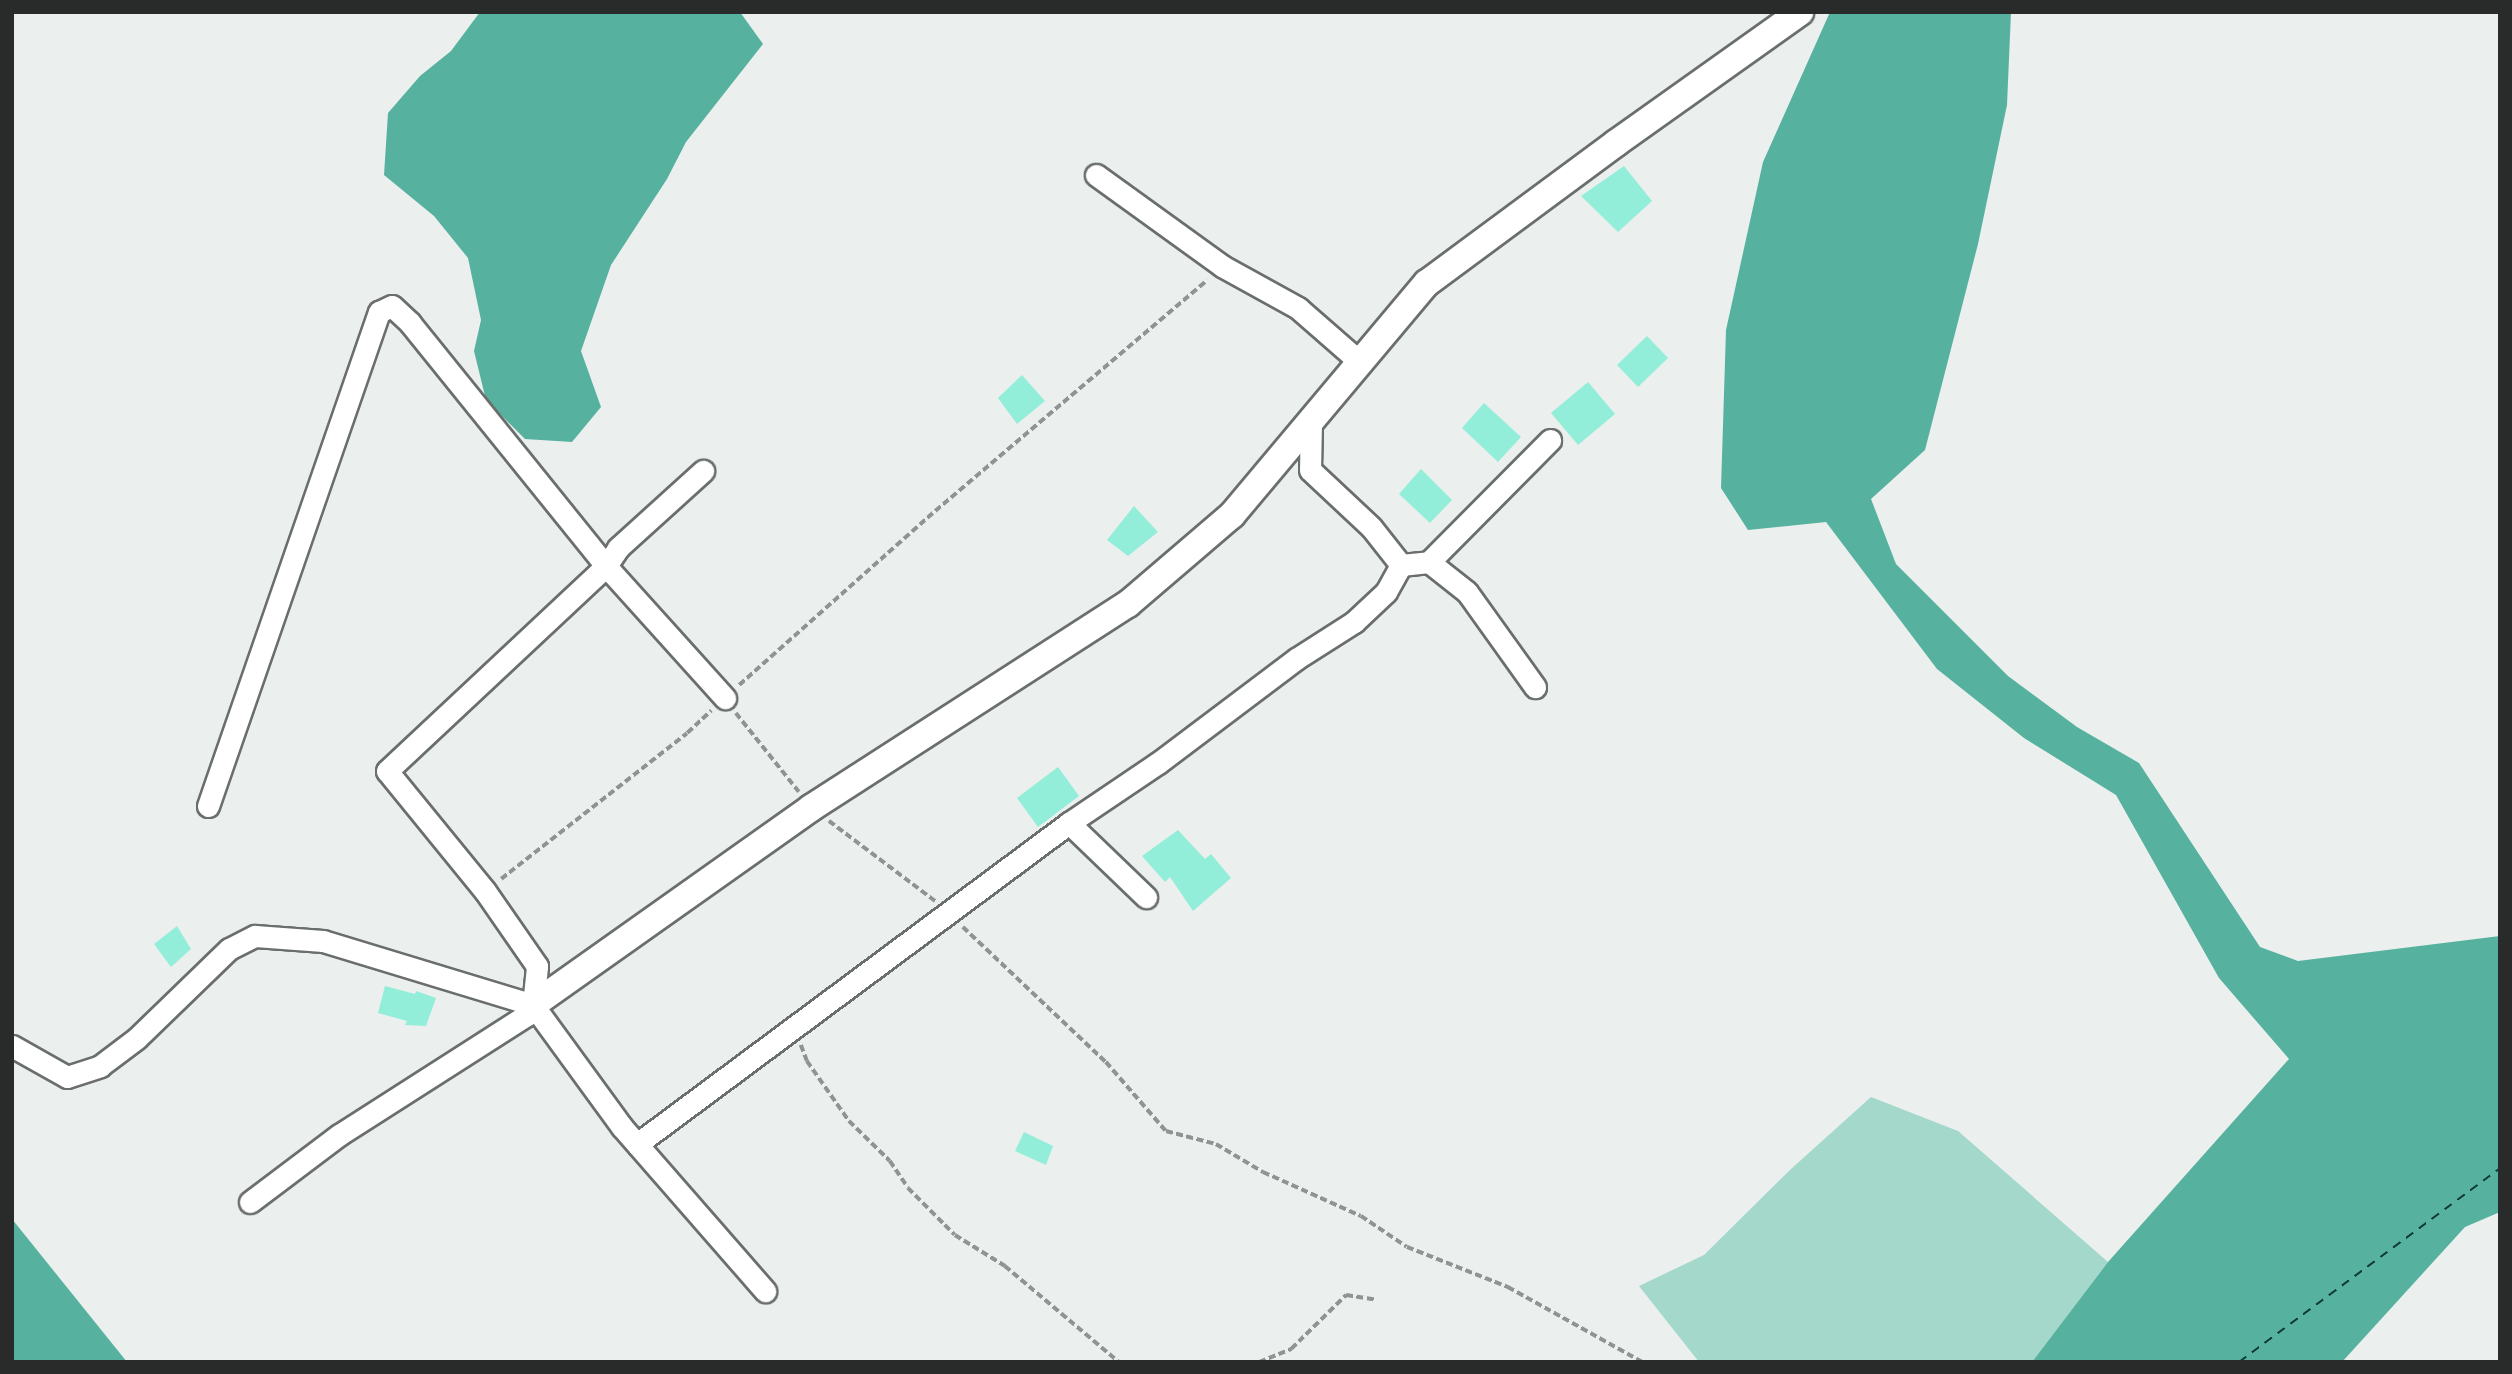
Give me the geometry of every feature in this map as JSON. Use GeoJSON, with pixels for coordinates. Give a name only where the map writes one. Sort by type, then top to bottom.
{"type":"FeatureCollection","features":[{"type":"Feature","properties":{"kind":"main road"},"geometry":{"type":"LineString","coordinates":[[533,1004],[811,808],[1128,604],[1232,515],[1427,283],[1800,12]]}},
{"type":"Feature","properties":{"kind":"street"},"geometry":{"type":"LineString","coordinates":[[1096,175],[1222,266],[1298,308],[1361,363]]}},
{"type":"Feature","properties":{"kind":"street"},"geometry":{"type":"LineString","coordinates":[[208,806],[379,312],[392,306],[410,323],[606,566],[725,698]]}},
{"type":"Feature","properties":{"kind":"street"},"geometry":{"type":"LineString","coordinates":[[1311,421],[1310,470],[1371,527],[1401,565]]}},
{"type":"Feature","properties":{"kind":"street"},"geometry":{"type":"LineString","coordinates":[[1401,565],[1429,562],[1550,440]]}},
{"type":"Feature","properties":{"kind":"street"},"geometry":{"type":"LineString","coordinates":[[250,1202],[339,1135],[527,1015],[533,1004],[537,966],[485,891],[387,771],[606,566],[618,548],[704,471]]}},
{"type":"Feature","properties":{"kind":"street"},"geometry":{"type":"LineString","coordinates":[[1429,562],[1467,592],[1535,687]]}},
{"type":"Feature","properties":{"kind":"street"},"geometry":{"type":"LineString","coordinates":[[637,1144],[1069,822],[1158,764],[1296,659],[1354,621],[1386,592],[1401,565]]}},
{"type":"Feature","properties":{"kind":"street"},"geometry":{"type":"LineString","coordinates":[[1069,822],[1146,897]]}},
{"type":"Feature","properties":{"kind":"street"},"geometry":{"type":"LineString","coordinates":[[12,1046],[67,1077],[100,1066],[136,1038],[229,949],[254,936],[323,941],[533,1004],[637,1144],[765,1291]]}},
{"type":"Feature","properties":{"kind":"path"},"geometry":{"type":"LineString","coordinates":[[485,891],[687,733],[935,511],[1222,266]]}},
{"type":"Feature","properties":{"kind":"path"},"geometry":{"type":"LineString","coordinates":[[950,912],[993,957],[1107,1062],[1166,1131],[1216,1144],[1263,1172],[1361,1216],[1407,1247],[1508,1287],[1642,1362]]}},
{"type":"Feature","properties":{"kind":"path"},"geometry":{"type":"LineString","coordinates":[[795,1026],[807,1061],[849,1121],[890,1161],[908,1188],[955,1235],[1005,1266],[1119,1362]]}},
{"type":"Feature","properties":{"kind":"path"},"geometry":{"type":"LineString","coordinates":[[1258,1362],[1291,1349],[1346,1295],[1377,1300]]}},
{"type":"Feature","properties":{"kind":"shaded area"},"geometry":{"type":"Polygon","coordinates":[[[480,12],[740,12],[763,44],[686,142],[667,179],[611,265],[581,351],[601,407],[572,442],[525,439],[486,400],[474,351],[481,320],[468,258],[434,216],[384,175],[388,113],[420,76],[451,51],[480,12]]]}},
{"type":"Feature","properties":{"kind":"shaded area"},"geometry":{"type":"Polygon","coordinates":[[[1830,12],[2011,12],[2007,105],[1978,244],[1925,450],[1871,499],[1896,564],[2008,676],[2077,727],[2139,763],[2260,947],[2298,961],[2500,936],[2500,1212],[2465,1227],[2342,1362],[2032,1362],[2108,1262],[2289,1059],[2219,978],[2116,795],[2024,738],[1937,669],[1826,522],[1748,530],[1721,488],[1726,330],[1763,162],[1830,12]]]}},
{"type":"Feature","properties":{"kind":"shaded area"},"geometry":{"type":"Polygon","coordinates":[[[1871,1097],[1958,1131],[2108,1262],[2032,1362],[1699,1362],[1639,1286],[1704,1255],[1791,1169],[1871,1097]]]}},
{"type":"Feature","properties":{"kind":"shaded area"},"geometry":{"type":"Polygon","coordinates":[[[12,1219],[127,1362],[12,1362],[12,1219]]]}},
{"type":"Feature","properties":{"kind":"building"},"geometry":{"type":"Polygon","coordinates":[[[1624,166],[1652,201],[1618,232],[1581,196],[1624,166]]]}},
{"type":"Feature","properties":{"kind":"building"},"geometry":{"type":"Polygon","coordinates":[[[1647,336],[1668,358],[1638,387],[1617,365],[1647,336]]]}},
{"type":"Feature","properties":{"kind":"building"},"geometry":{"type":"Polygon","coordinates":[[[1022,375],[1045,401],[1017,424],[998,398],[1022,375]]]}},
{"type":"Feature","properties":{"kind":"building"},"geometry":{"type":"Polygon","coordinates":[[[1588,382],[1615,414],[1578,445],[1551,413],[1588,382]]]}},
{"type":"Feature","properties":{"kind":"building"},"geometry":{"type":"Polygon","coordinates":[[[1484,403],[1521,437],[1498,462],[1462,428],[1484,403]]]}},
{"type":"Feature","properties":{"kind":"building"},"geometry":{"type":"Polygon","coordinates":[[[1421,469],[1452,500],[1430,523],[1399,494],[1421,469]]]}},
{"type":"Feature","properties":{"kind":"building"},"geometry":{"type":"Polygon","coordinates":[[[1134,506],[1158,532],[1128,556],[1107,540],[1134,506]]]}},
{"type":"Feature","properties":{"kind":"building"},"geometry":{"type":"Polygon","coordinates":[[[1058,767],[1079,796],[1038,827],[1017,798],[1058,767]]]}},
{"type":"Feature","properties":{"kind":"building"},"geometry":{"type":"Polygon","coordinates":[[[1178,830],[1205,859],[1211,854],[1231,878],[1193,911],[1170,877],[1165,882],[1142,856],[1178,830]]]}},
{"type":"Feature","properties":{"kind":"building"},"geometry":{"type":"Polygon","coordinates":[[[177,926],[191,949],[171,967],[154,944],[177,926]]]}},
{"type":"Feature","properties":{"kind":"building"},"geometry":{"type":"Polygon","coordinates":[[[385,986],[415,994],[416,991],[436,998],[426,1026],[405,1025],[407,1021],[378,1013],[385,986]]]}},
{"type":"Feature","properties":{"kind":"building"},"geometry":{"type":"Polygon","coordinates":[[[1024,1132],[1053,1146],[1046,1165],[1015,1151],[1024,1132]]]}},
{"type":"Feature","properties":{"kind":"ferry route"},"geometry":{"type":"LineString","coordinates":[[2239,1362],[2500,1168]]}}]}
